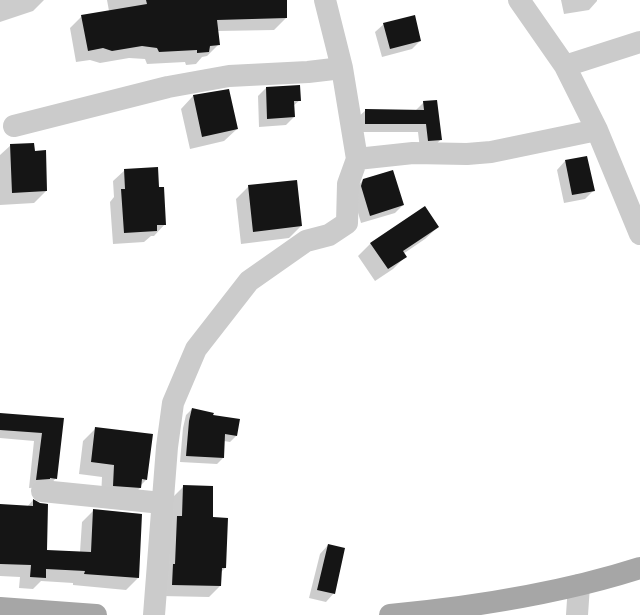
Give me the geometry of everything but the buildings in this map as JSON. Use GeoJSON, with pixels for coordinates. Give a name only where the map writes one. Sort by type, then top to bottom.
{"type":"FeatureCollection","features":[{"type":"Feature","properties":{"kind":"main road"},"geometry":{"type":"LineString","coordinates":[[390,615],[423,613],[488,603],[579,585],[640,568]]}},
{"type":"Feature","properties":{"kind":"main road"},"geometry":{"type":"LineString","coordinates":[[0,608],[96,615]]}},
{"type":"Feature","properties":{"kind":"street"},"geometry":{"type":"LineString","coordinates":[[154,615],[167,447],[174,403],[196,349],[249,281],[306,240],[329,235],[347,223],[348,184],[356,159],[342,68],[325,0]]}},
{"type":"Feature","properties":{"kind":"street"},"geometry":{"type":"LineString","coordinates":[[519,0],[565,66],[597,130],[640,234]]}},
{"type":"Feature","properties":{"kind":"street"},"geometry":{"type":"LineString","coordinates":[[565,66],[640,42]]}},
{"type":"Feature","properties":{"kind":"street"},"geometry":{"type":"LineString","coordinates":[[14,126],[168,87],[228,76],[308,72],[342,68]]}},
{"type":"Feature","properties":{"kind":"street"},"geometry":{"type":"LineString","coordinates":[[356,159],[413,153],[467,154],[491,152],[597,130]]}},
{"type":"Feature","properties":{"kind":"street"},"geometry":{"type":"LineString","coordinates":[[42,491],[162,503]]}},
{"type":"Feature","properties":{"kind":"street"},"geometry":{"type":"LineString","coordinates":[[577,615],[579,585]]}}]}
